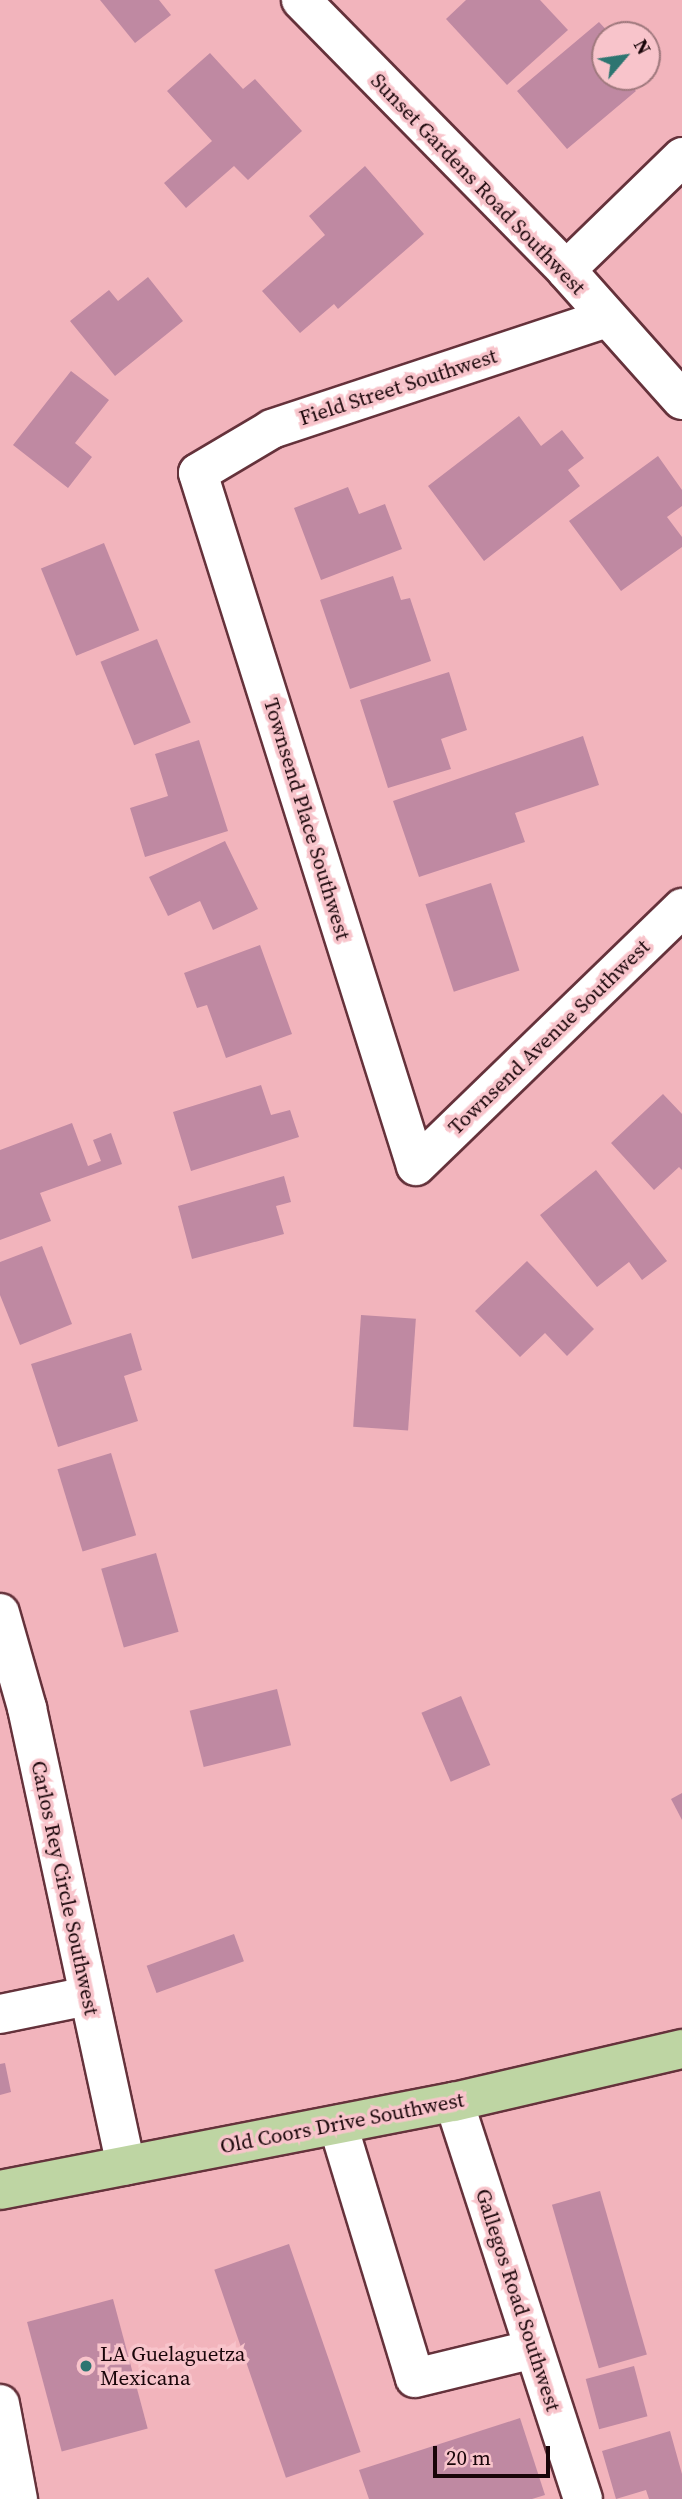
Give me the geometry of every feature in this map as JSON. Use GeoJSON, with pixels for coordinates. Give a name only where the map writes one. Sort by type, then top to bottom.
{"type":"FeatureCollection","features":[{"type":"Feature","properties":{"kind":"main road","name":"Old Coors Drive Southwest"},"geometry":{"type":"LineString","coordinates":[[0,2190],[454,2102],[682,2049]]}},
{"type":"Feature","properties":{"kind":"street","name":"Sunset Gardens Road Southwest"},"geometry":{"type":"LineString","coordinates":[[301,0],[566,270],[604,318],[682,400]]}},
{"type":"Feature","properties":{"kind":"street"},"geometry":{"type":"LineString","coordinates":[[566,270],[682,158]]}},
{"type":"Feature","properties":{"kind":"street","name":"Field Street Southwest"},"geometry":{"type":"LineString","coordinates":[[198,472],[272,429],[604,318]]}},
{"type":"Feature","properties":{"kind":"street","name":"Townsend Place Southwest"},"geometry":{"type":"LineString","coordinates":[[198,472],[416,1166]]}},
{"type":"Feature","properties":{"kind":"street","name":"Townsend Avenue Southwest"},"geometry":{"type":"LineString","coordinates":[[416,1166],[682,908]]}},
{"type":"Feature","properties":{"kind":"street","name":"Carlos Rey Circle Southwest"},"geometry":{"type":"LineString","coordinates":[[0,1613],[14,1711],[88,1996],[125,2165]]}},
{"type":"Feature","properties":{"kind":"street"},"geometry":{"type":"LineString","coordinates":[[0,2014],[88,1996]]}},
{"type":"Feature","properties":{"kind":"street","name":"Gallegos Road Southwest"},"geometry":{"type":"LineString","coordinates":[[454,2102],[583,2499]]}},
{"type":"Feature","properties":{"kind":"street"},"geometry":{"type":"LineString","coordinates":[[338,2125],[415,2378],[534,2349]]}},
{"type":"Feature","properties":{"kind":"street"},"geometry":{"type":"LineString","coordinates":[[0,2404],[18,2499]]}},
{"type":"Feature","properties":{"kind":"building"},"geometry":{"type":"Polygon","coordinates":[[[100,0],[159,0],[171,15],[135,43],[100,0]]]}},
{"type":"Feature","properties":{"kind":"building"},"geometry":{"type":"Polygon","coordinates":[[[466,0],[540,0],[568,30],[507,85],[446,19],[466,0]]]}},
{"type":"Feature","properties":{"kind":"building"},"geometry":{"type":"Polygon","coordinates":[[[591,29],[591,91],[636,91],[567,149],[517,91],[591,29]]]}},
{"type":"Feature","properties":{"kind":"building"},"geometry":{"type":"Polygon","coordinates":[[[210,53],[243,89],[255,79],[302,131],[248,180],[234,166],[186,208],[164,183],[212,141],[167,91],[210,53]]]}},
{"type":"Feature","properties":{"kind":"building"},"geometry":{"type":"Polygon","coordinates":[[[365,166],[424,234],[338,309],[334,304],[300,333],[262,291],[325,235],[309,216],[365,166]]]}},
{"type":"Feature","properties":{"kind":"building"},"geometry":{"type":"Polygon","coordinates":[[[148,277],[183,321],[115,376],[70,321],[109,290],[118,301],[148,277]]]}},
{"type":"Feature","properties":{"kind":"building"},"geometry":{"type":"Polygon","coordinates":[[[71,371],[109,400],[75,443],[92,457],[68,488],[13,445],[71,371]]]}},
{"type":"Feature","properties":{"kind":"building"},"geometry":{"type":"Polygon","coordinates":[[[519,416],[541,446],[562,430],[584,458],[568,470],[580,486],[484,561],[428,486],[519,416]]]}},
{"type":"Feature","properties":{"kind":"building"},"geometry":{"type":"Polygon","coordinates":[[[658,456],[682,490],[682,506],[667,517],[682,537],[682,547],[621,591],[569,521],[658,456]]]}},
{"type":"Feature","properties":{"kind":"building"},"geometry":{"type":"Polygon","coordinates":[[[348,487],[359,514],[385,504],[402,549],[321,580],[294,508],[348,487]]]}},
{"type":"Feature","properties":{"kind":"building"},"geometry":{"type":"Polygon","coordinates":[[[104,543],[139,630],[76,656],[41,568],[104,543]]]}},
{"type":"Feature","properties":{"kind":"building"},"geometry":{"type":"Polygon","coordinates":[[[393,576],[401,600],[410,598],[431,661],[350,689],[320,600],[393,576]]]}},
{"type":"Feature","properties":{"kind":"building"},"geometry":{"type":"Polygon","coordinates":[[[157,639],[191,722],[134,745],[100,662],[157,639]]]}},
{"type":"Feature","properties":{"kind":"building"},"geometry":{"type":"Polygon","coordinates":[[[449,672],[467,730],[441,739],[451,769],[388,788],[360,700],[449,672]]]}},
{"type":"Feature","properties":{"kind":"building"},"geometry":{"type":"Polygon","coordinates":[[[583,736],[599,785],[515,813],[525,842],[419,877],[393,801],[583,736]]]}},
{"type":"Feature","properties":{"kind":"building"},"geometry":{"type":"Polygon","coordinates":[[[199,740],[228,831],[145,857],[130,808],[168,796],[155,754],[199,740]]]}},
{"type":"Feature","properties":{"kind":"building"},"geometry":{"type":"Polygon","coordinates":[[[225,841],[258,909],[213,930],[200,901],[168,916],[149,877],[225,841]]]}},
{"type":"Feature","properties":{"kind":"building"},"geometry":{"type":"Polygon","coordinates":[[[491,883],[519,970],[454,992],[425,904],[491,883]]]}},
{"type":"Feature","properties":{"kind":"building"},"geometry":{"type":"Polygon","coordinates":[[[260,945],[292,1034],[226,1058],[207,1005],[197,1008],[184,973],[260,945]]]}},
{"type":"Feature","properties":{"kind":"building"},"geometry":{"type":"Polygon","coordinates":[[[261,1085],[271,1115],[290,1110],[299,1137],[191,1171],[173,1112],[261,1085]]]}},
{"type":"Feature","properties":{"kind":"building"},"geometry":{"type":"Polygon","coordinates":[[[663,1094],[682,1114],[682,1170],[679,1167],[654,1190],[611,1143],[663,1094]]]}},
{"type":"Feature","properties":{"kind":"building"},"geometry":{"type":"Polygon","coordinates":[[[72,1123],[88,1166],[101,1161],[93,1140],[111,1133],[122,1164],[40,1193],[51,1221],[0,1240],[0,1150],[72,1123]]]}},
{"type":"Feature","properties":{"kind":"building"},"geometry":{"type":"Polygon","coordinates":[[[596,1170],[667,1261],[642,1280],[629,1262],[597,1287],[540,1215],[596,1170]]]}},
{"type":"Feature","properties":{"kind":"building"},"geometry":{"type":"Polygon","coordinates":[[[284,1176],[291,1202],[276,1206],[284,1234],[192,1259],[178,1206],[284,1176]]]}},
{"type":"Feature","properties":{"kind":"building"},"geometry":{"type":"Polygon","coordinates":[[[42,1246],[72,1324],[20,1345],[0,1295],[0,1262],[42,1246]]]}},
{"type":"Feature","properties":{"kind":"building"},"geometry":{"type":"Polygon","coordinates":[[[527,1261],[594,1329],[567,1356],[545,1333],[520,1357],[475,1311],[527,1261]]]}},
{"type":"Feature","properties":{"kind":"building"},"geometry":{"type":"Polygon","coordinates":[[[361,1315],[416,1319],[408,1431],[353,1427],[361,1315]]]}},
{"type":"Feature","properties":{"kind":"building"},"geometry":{"type":"Polygon","coordinates":[[[131,1333],[142,1370],[124,1376],[138,1421],[58,1447],[31,1364],[131,1333]]]}},
{"type":"Feature","properties":{"kind":"building"},"geometry":{"type":"Polygon","coordinates":[[[111,1453],[136,1535],[83,1552],[57,1469],[111,1453]]]}},
{"type":"Feature","properties":{"kind":"building"},"geometry":{"type":"Polygon","coordinates":[[[156,1553],[179,1632],[124,1648],[101,1569],[156,1553]]]}},
{"type":"Feature","properties":{"kind":"building"},"geometry":{"type":"Polygon","coordinates":[[[277,1689],[291,1745],[204,1767],[190,1711],[277,1689]]]}},
{"type":"Feature","properties":{"kind":"building"},"geometry":{"type":"Polygon","coordinates":[[[461,1696],[490,1765],[451,1782],[421,1713],[461,1696]]]}},
{"type":"Feature","properties":{"kind":"building"},"geometry":{"type":"Polygon","coordinates":[[[682,1793],[682,1820],[671,1799],[682,1793]]]}},
{"type":"Feature","properties":{"kind":"building"},"geometry":{"type":"Polygon","coordinates":[[[234,1934],[244,1961],[157,1993],[147,1966],[234,1934]]]}},
{"type":"Feature","properties":{"kind":"building"},"geometry":{"type":"Polygon","coordinates":[[[5,2063],[11,2092],[0,2095],[0,2064],[5,2063]]]}},
{"type":"Feature","properties":{"kind":"building"},"geometry":{"type":"Polygon","coordinates":[[[600,2191],[647,2354],[599,2368],[552,2205],[600,2191]]]}},
{"type":"Feature","properties":{"kind":"building"},"geometry":{"type":"Polygon","coordinates":[[[289,2244],[361,2452],[286,2478],[214,2270],[289,2244]]]}},
{"type":"Feature","properties":{"kind":"building"},"geometry":{"type":"Polygon","coordinates":[[[113,2299],[148,2428],[62,2451],[27,2322],[113,2299]]]}},
{"type":"Feature","properties":{"kind":"building"},"geometry":{"type":"Polygon","coordinates":[[[634,2366],[647,2416],[599,2429],[586,2379],[634,2366]]]}},
{"type":"Feature","properties":{"kind":"building"},"geometry":{"type":"Polygon","coordinates":[[[520,2418],[545,2495],[532,2499],[369,2499],[359,2470],[520,2418]]]}},
{"type":"Feature","properties":{"kind":"building"},"geometry":{"type":"Polygon","coordinates":[[[670,2431],[682,2474],[682,2499],[649,2499],[646,2490],[616,2499],[602,2451],[670,2431]]]}},
{"type":"Feature","properties":{"kind":"place","name":"LA Guelaguetza Mexicana"},"geometry":{"type":"Point","coordinates":[86,2366]}}]}
